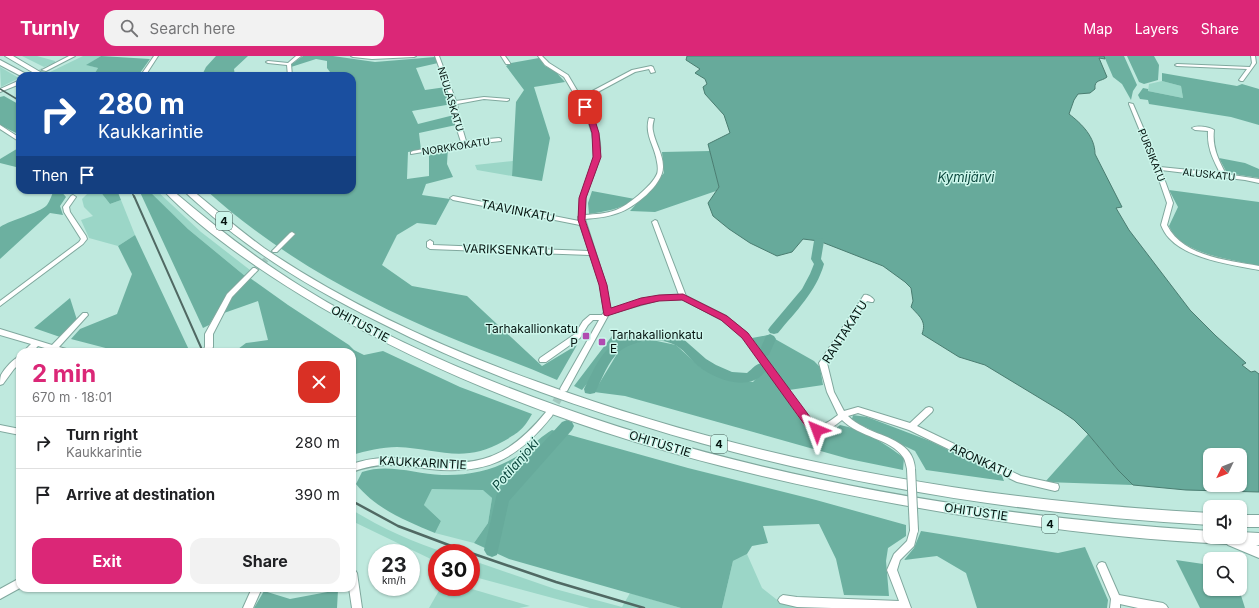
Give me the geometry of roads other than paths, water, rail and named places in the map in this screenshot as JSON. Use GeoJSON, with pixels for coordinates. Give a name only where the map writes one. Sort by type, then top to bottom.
{"type":"FeatureCollection","features":[{"type":"Feature","properties":{"kind":"highway"},"geometry":{"type":"LineString","coordinates":[[8,56],[42,72]]}},
{"type":"Feature","properties":{"kind":"highway"},"geometry":{"type":"LineString","coordinates":[[0,62],[19,72]]}},
{"type":"Feature","properties":{"kind":"highway","name":"OHITUSTIE"},"geometry":{"type":"LineString","coordinates":[[172,194],[249,258],[332,310],[386,338],[456,371],[524,398],[608,428],[706,458],[808,483],[947,508],[1055,524],[1154,534],[1203,537]]}},
{"type":"Feature","properties":{"kind":"highway","name":"OHITUSTIE"},"geometry":{"type":"LineString","coordinates":[[192,194],[232,228],[262,250],[338,298],[389,325],[537,388],[617,414],[712,442],[810,467],[945,492],[1096,512],[1203,519]]}},
{"type":"Feature","properties":{"kind":"highway"},"geometry":{"type":"LineString","coordinates":[[1247,521],[1259,521]]}},
{"type":"Feature","properties":{"kind":"highway"},"geometry":{"type":"LineString","coordinates":[[1247,539],[1259,539]]}},
{"type":"Feature","properties":{"kind":"highway"},"geometry":{"type":"LineString","coordinates":[[1240,544],[1259,552]]}},
{"type":"Feature","properties":{"kind":"street"},"geometry":{"type":"LineString","coordinates":[[46,72],[73,56]]}},
{"type":"Feature","properties":{"kind":"street"},"geometry":{"type":"LineString","coordinates":[[145,72],[156,56]]}},
{"type":"Feature","properties":{"kind":"street"},"geometry":{"type":"LineString","coordinates":[[268,62],[288,64],[299,56]]}},
{"type":"Feature","properties":{"kind":"street"},"geometry":{"type":"LineString","coordinates":[[353,56],[390,58],[414,56]]}},
{"type":"Feature","properties":{"kind":"street","name":"NEULASKATU"},"geometry":{"type":"LineString","coordinates":[[437,56],[454,103],[456,117],[464,143]]}},
{"type":"Feature","properties":{"kind":"street"},"geometry":{"type":"LineString","coordinates":[[503,56],[508,63]]}},
{"type":"Feature","properties":{"kind":"street"},"geometry":{"type":"LineString","coordinates":[[540,56],[547,64],[566,76],[589,114],[595,133],[597,157],[583,198],[582,220],[603,285],[606,315],[564,389]]}},
{"type":"Feature","properties":{"kind":"street"},"geometry":{"type":"LineString","coordinates":[[1241,80],[1254,63],[1253,56]]}},
{"type":"Feature","properties":{"kind":"street"},"geometry":{"type":"LineString","coordinates":[[288,64],[289,72]]}},
{"type":"Feature","properties":{"kind":"street"},"geometry":{"type":"LineString","coordinates":[[1177,65],[1251,68]]}},
{"type":"Feature","properties":{"kind":"street"},"geometry":{"type":"LineString","coordinates":[[581,100],[615,81],[646,68],[651,67],[654,72]]}},
{"type":"Feature","properties":{"kind":"street"},"geometry":{"type":"LineString","coordinates":[[0,91],[16,84]]}},
{"type":"Feature","properties":{"kind":"street"},"geometry":{"type":"LineString","coordinates":[[454,103],[484,98],[508,100]]}},
{"type":"Feature","properties":{"kind":"street","name":"PURSIKATU"},"geometry":{"type":"LineString","coordinates":[[1131,104],[1158,168],[1170,203],[1164,225],[1172,237],[1196,253],[1259,268]]}},
{"type":"Feature","properties":{"kind":"street","name":"TAAVINKATU"},"geometry":{"type":"LineString","coordinates":[[454,198],[582,220],[622,211],[637,200],[653,184],[660,173],[659,159],[649,129],[651,119]]}},
{"type":"Feature","properties":{"kind":"street"},"geometry":{"type":"LineString","coordinates":[[0,127],[16,137]]}},
{"type":"Feature","properties":{"kind":"street"},"geometry":{"type":"LineString","coordinates":[[1195,128],[1211,130],[1210,149],[1224,175]]}},
{"type":"Feature","properties":{"kind":"street","name":"NORKKOKATU"},"geometry":{"type":"LineString","coordinates":[[413,153],[464,143],[499,140]]}},
{"type":"Feature","properties":{"kind":"street","name":"ALUSKATU"},"geometry":{"type":"LineString","coordinates":[[1158,168],[1259,180]]}},
{"type":"Feature","properties":{"kind":"street"},"geometry":{"type":"LineString","coordinates":[[0,304],[82,243],[84,239],[83,236],[67,212],[66,207],[73,197]]}},
{"type":"Feature","properties":{"kind":"street"},"geometry":{"type":"LineString","coordinates":[[655,222],[683,297]]}},
{"type":"Feature","properties":{"kind":"street"},"geometry":{"type":"LineString","coordinates":[[275,251],[292,234]]}},
{"type":"Feature","properties":{"kind":"street","name":"VARIKSENKATU"},"geometry":{"type":"LineString","coordinates":[[430,242],[430,247],[592,252]]}},
{"type":"Feature","properties":{"kind":"street"},"geometry":{"type":"LineString","coordinates":[[208,348],[209,334],[229,296],[255,270]]}},
{"type":"Feature","properties":{"kind":"street"},"geometry":{"type":"LineString","coordinates":[[543,360],[578,336],[585,323],[592,317],[606,315],[641,302],[659,298],[683,297],[724,318],[745,335],[812,428],[822,430],[831,425],[843,414],[854,426],[905,452],[909,459],[911,469],[914,530],[911,543],[897,556],[892,570],[906,607],[797,602],[783,600]]}},
{"type":"Feature","properties":{"kind":"street","name":"RANTAKATU"},"geometry":{"type":"LineString","coordinates":[[843,414],[826,384],[822,363],[866,297],[871,300]]}},
{"type":"Feature","properties":{"kind":"street"},"geometry":{"type":"LineString","coordinates":[[0,332],[53,348],[85,315]]}},
{"type":"Feature","properties":{"kind":"street"},"geometry":{"type":"LineString","coordinates":[[32,348],[36,344]]}},
{"type":"Feature","properties":{"kind":"street"},"geometry":{"type":"LineString","coordinates":[[0,382],[16,363]]}},
{"type":"Feature","properties":{"kind":"street","name":"ARONKATU"},"geometry":{"type":"LineString","coordinates":[[843,414],[853,410],[858,410],[911,427],[1020,479],[1055,487]]}},
{"type":"Feature","properties":{"kind":"street"},"geometry":{"type":"LineString","coordinates":[[911,427],[929,410]]}},
{"type":"Feature","properties":{"kind":"street","name":"KAUKKARINTIE"},"geometry":{"type":"LineString","coordinates":[[356,466],[366,462],[383,460],[436,466],[462,467],[484,464],[505,456],[522,445],[537,431],[549,414]]}},
{"type":"Feature","properties":{"kind":"street"},"geometry":{"type":"LineString","coordinates":[[0,428],[16,431]]}},
{"type":"Feature","properties":{"kind":"street"},"geometry":{"type":"LineString","coordinates":[[1102,566],[1116,603],[1163,608]]}},
{"type":"Feature","properties":{"kind":"street"},"geometry":{"type":"LineString","coordinates":[[0,594],[16,585]]}},
{"type":"Feature","properties":{"kind":"street"},"geometry":{"type":"LineString","coordinates":[[248,608],[255,592]]}},
{"type":"Feature","properties":{"kind":"street"},"geometry":{"type":"LineString","coordinates":[[355,592],[357,608]]}},
{"type":"Feature","properties":{"kind":"water","name":"Kymijärvi"},"geometry":{"type":"Polygon","coordinates":[[[687,56],[1104,56],[1105,59],[1099,58],[1107,77],[1097,82],[1095,89],[1090,93],[1078,94],[1069,114],[1087,131],[1093,142],[1095,154],[1122,207],[1116,208],[1129,230],[1190,310],[1246,363],[1242,365],[1251,372],[1255,371],[1259,374],[1259,492],[1247,492],[1247,448],[1203,448],[1203,490],[1133,485],[1074,420],[985,365],[959,357],[922,334],[924,326],[923,322],[911,307],[913,301],[911,288],[883,266],[819,241],[803,239],[792,252],[777,256],[750,243],[729,229],[713,216],[708,203],[719,187],[708,144],[730,133],[724,115],[705,94],[703,87],[707,84],[705,79],[695,73],[700,69],[686,60],[687,56]]]}},
{"type":"Feature","properties":{"kind":"waterway","name":"Potilanjoki"},"geometry":{"type":"LineString","coordinates":[[774,330],[800,300],[812,283],[819,264],[816,259],[819,241]]}},
{"type":"Feature","properties":{"kind":"waterway","name":"Potilanjoki"},"geometry":{"type":"LineString","coordinates":[[590,389],[612,352],[622,344],[637,338],[653,336],[677,340],[684,344],[706,365],[718,372],[732,377],[750,377],[762,367]]}},
{"type":"Feature","properties":{"kind":"waterway","name":"Potilanjoki"},"geometry":{"type":"LineString","coordinates":[[765,352],[770,339]]}},
{"type":"Feature","properties":{"kind":"waterway","name":"Potilanjoki"},"geometry":{"type":"LineString","coordinates":[[492,550],[502,498],[567,426]]}},
{"type":"Feature","properties":{"kind":"tunnel"},"geometry":{"type":"LineString","coordinates":[[40,72],[44,70]]}},
{"type":"Feature","properties":{"kind":"tunnel"},"geometry":{"type":"LineString","coordinates":[[255,270],[275,251]]}},
{"type":"Feature","properties":{"kind":"tunnel"},"geometry":{"type":"LineString","coordinates":[[550,413],[563,390]]}},
{"type":"Feature","properties":{"kind":"railway"},"geometry":{"type":"LineString","coordinates":[[0,89],[16,99]]}},
{"type":"Feature","properties":{"kind":"railway"},"geometry":{"type":"LineString","coordinates":[[134,196],[201,348]]}},
{"type":"Feature","properties":{"kind":"railway"},"geometry":{"type":"LineString","coordinates":[[356,503],[398,526],[446,544]]}},
{"type":"Feature","properties":{"kind":"railway"},"geometry":{"type":"LineString","coordinates":[[480,556],[556,582],[644,608]]}},
{"type":"Feature","properties":{"kind":"place","name":"Tarhakallionkatu P"},"geometry":{"type":"Point","coordinates":[586,336]}},
{"type":"Feature","properties":{"kind":"place","name":"Tarhakallionkatu E"},"geometry":{"type":"Point","coordinates":[602,342]}}]}
